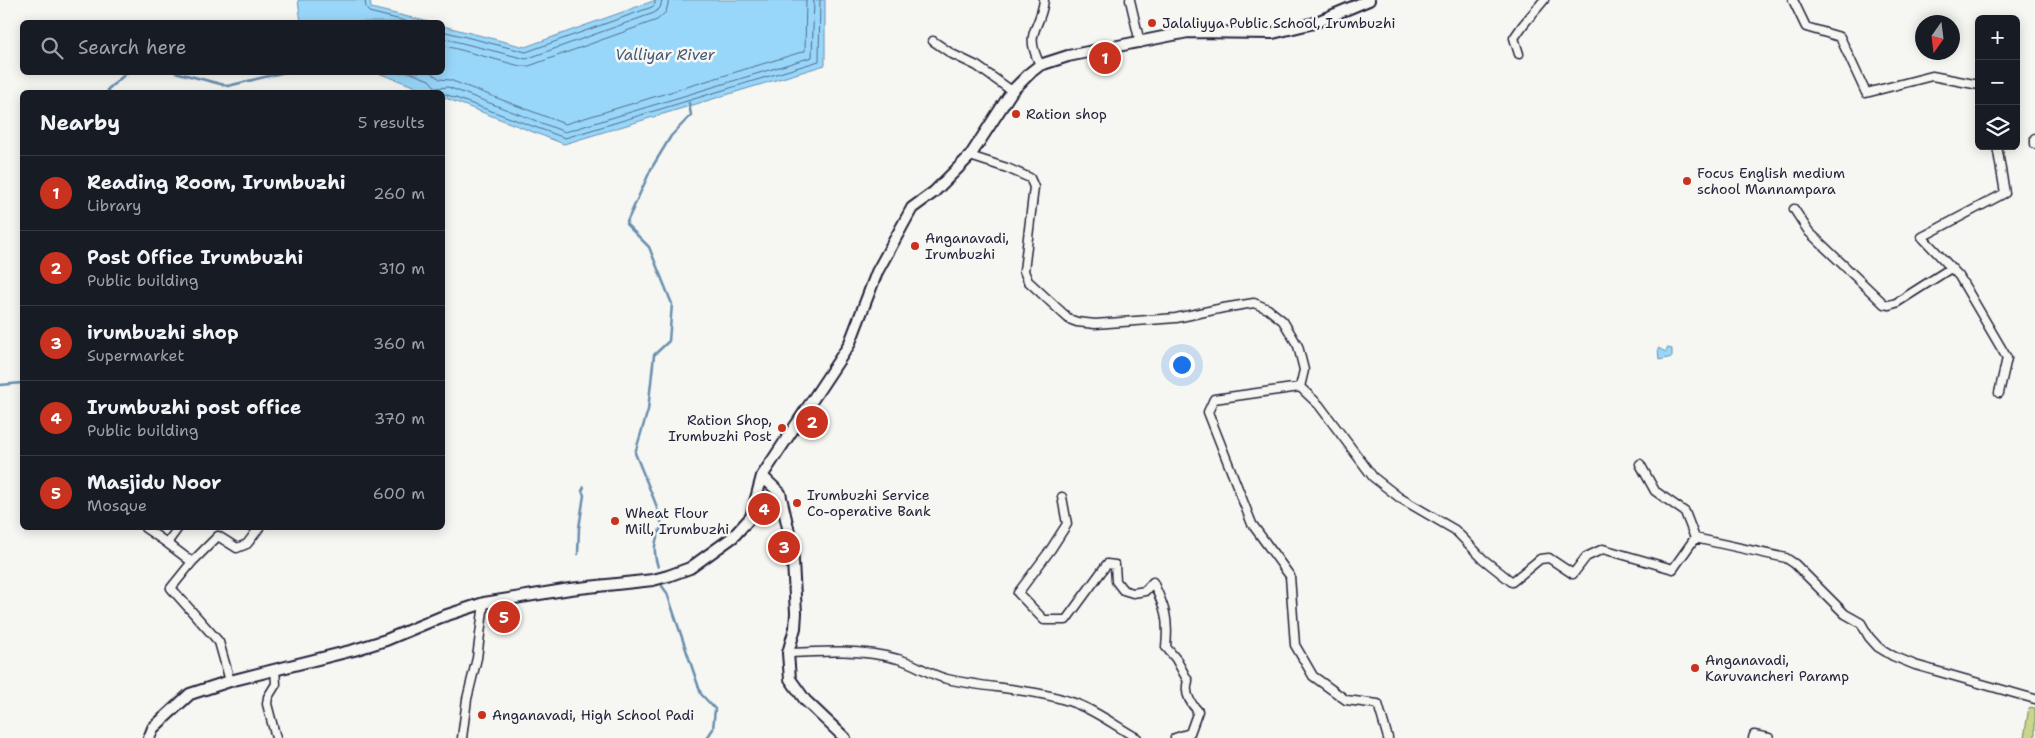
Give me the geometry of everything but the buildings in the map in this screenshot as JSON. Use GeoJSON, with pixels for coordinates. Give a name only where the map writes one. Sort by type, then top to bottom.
{"type":"FeatureCollection","features":[{"type":"Feature","properties":{"kind":"main road"},"geometry":{"type":"LineString","coordinates":[[149,738],[153,728],[190,694],[230,681],[354,650],[484,603],[570,589],[653,580],[690,568],[733,537],[752,517],[762,476],[849,345],[877,272],[912,208],[934,192],[970,156],[1012,90],[1040,65],[1068,56],[1188,32],[1273,33],[1314,24],[1369,0]]}},
{"type":"Feature","properties":{"kind":"main road"},"geometry":{"type":"LineString","coordinates":[[762,476],[780,493],[791,538],[794,562],[795,628],[788,653],[790,679],[796,689],[845,738]]}},
{"type":"Feature","properties":{"kind":"street"},"geometry":{"type":"LineString","coordinates":[[1040,65],[1031,40],[1044,0]]}},
{"type":"Feature","properties":{"kind":"street"},"geometry":{"type":"LineString","coordinates":[[1130,0],[1140,43]]}},
{"type":"Feature","properties":{"kind":"street"},"geometry":{"type":"LineString","coordinates":[[1520,54],[1514,38],[1522,24],[1544,0]]}},
{"type":"Feature","properties":{"kind":"street"},"geometry":{"type":"LineString","coordinates":[[1793,0],[1806,27],[1840,37],[1866,93],[1932,76],[1975,84]]}},
{"type":"Feature","properties":{"kind":"street"},"geometry":{"type":"LineString","coordinates":[[933,41],[952,54],[977,66],[1012,90]]}},
{"type":"Feature","properties":{"kind":"street"},"geometry":{"type":"LineString","coordinates":[[2035,138],[2035,144]]}},
{"type":"Feature","properties":{"kind":"street"},"geometry":{"type":"LineString","coordinates":[[1998,150],[2005,193],[1922,237],[1959,276],[2007,358],[2000,393]]}},
{"type":"Feature","properties":{"kind":"street"},"geometry":{"type":"LineString","coordinates":[[970,156],[1030,178],[1034,188],[1024,271],[1028,281],[1069,319],[1095,324],[1176,318],[1254,303],[1268,309],[1283,320],[1298,346],[1304,370],[1300,387]]}},
{"type":"Feature","properties":{"kind":"street"},"geometry":{"type":"LineString","coordinates":[[1794,209],[1809,232],[1884,304],[1896,303],[1951,268]]}},
{"type":"Feature","properties":{"kind":"street"},"geometry":{"type":"LineString","coordinates":[[1300,387],[1319,405],[1373,477],[1400,498],[1455,530],[1483,559],[1512,582],[1540,559],[1549,558],[1574,574],[1586,557],[1603,549],[1674,569],[1695,538]]}},
{"type":"Feature","properties":{"kind":"street"},"geometry":{"type":"LineString","coordinates":[[1300,387],[1214,398],[1208,412],[1252,524],[1290,576],[1295,645],[1313,676],[1334,693],[1346,700],[1378,704],[1388,738]]}},
{"type":"Feature","properties":{"kind":"street"},"geometry":{"type":"LineString","coordinates":[[1640,464],[1655,490],[1684,512],[1695,538]]}},
{"type":"Feature","properties":{"kind":"street"},"geometry":{"type":"LineString","coordinates":[[1062,497],[1067,524],[1052,549],[1018,593],[1044,620],[1066,620],[1107,564],[1115,565],[1116,580],[1123,590],[1133,593],[1145,591],[1153,582],[1167,613],[1166,647],[1176,659],[1188,681],[1185,688],[1191,704],[1198,711],[1193,735],[1175,738]]}},
{"type":"Feature","properties":{"kind":"street"},"geometry":{"type":"LineString","coordinates":[[148,530],[168,542],[192,562]]}},
{"type":"Feature","properties":{"kind":"street"},"geometry":{"type":"LineString","coordinates":[[168,542],[177,530]]}},
{"type":"Feature","properties":{"kind":"street"},"geometry":{"type":"LineString","coordinates":[[230,681],[219,642],[171,588],[192,562],[218,536],[237,548],[247,544],[258,530]]}},
{"type":"Feature","properties":{"kind":"street"},"geometry":{"type":"LineString","coordinates":[[1695,538],[1786,558],[1795,564],[1844,614],[1861,623],[1869,637],[1878,647],[1893,656],[1916,665],[2035,699]]}},
{"type":"Feature","properties":{"kind":"street"},"geometry":{"type":"LineString","coordinates":[[462,738],[466,699],[477,658],[484,603]]}},
{"type":"Feature","properties":{"kind":"street"},"geometry":{"type":"LineString","coordinates":[[788,653],[834,650],[861,653],[899,659],[937,676],[962,682],[1025,689],[1078,704],[1137,738]]}},
{"type":"Feature","properties":{"kind":"street"},"geometry":{"type":"LineString","coordinates":[[275,669],[276,684],[268,697],[267,704],[276,738]]}},
{"type":"Feature","properties":{"kind":"street"},"geometry":{"type":"LineString","coordinates":[[1753,738],[1754,735],[1768,738]]}},
{"type":"Feature","properties":{"kind":"green space"},"geometry":{"type":"Polygon","coordinates":[[[2029,707],[2035,708],[2035,738],[2024,738],[2029,707]]]}},
{"type":"Feature","properties":{"kind":"water"},"geometry":{"type":"Polygon","coordinates":[[[298,0],[370,0],[371,8],[421,20],[301,20],[298,0]]]}},
{"type":"Feature","properties":{"kind":"water","name":"Valliyar River"},"geometry":{"type":"Polygon","coordinates":[[[656,0],[825,0],[825,65],[564,144],[445,98],[445,90],[425,90],[383,75],[445,75],[445,27],[525,47],[656,0]]]}},
{"type":"Feature","properties":{"kind":"water"},"geometry":{"type":"Polygon","coordinates":[[[1658,348],[1666,352],[1667,348],[1672,349],[1672,357],[1659,360],[1658,348]]]}},
{"type":"Feature","properties":{"kind":"waterway"},"geometry":{"type":"LineString","coordinates":[[108,90],[124,75]]}},
{"type":"Feature","properties":{"kind":"waterway"},"geometry":{"type":"LineString","coordinates":[[186,75],[228,86],[273,75]]}},
{"type":"Feature","properties":{"kind":"waterway"},"geometry":{"type":"LineString","coordinates":[[658,567],[655,545],[662,525],[655,502],[635,453],[648,410],[654,355],[669,341],[672,304],[649,247],[626,224],[651,169],[671,136],[691,115],[689,103]]}},
{"type":"Feature","properties":{"kind":"waterway"},"geometry":{"type":"LineString","coordinates":[[0,385],[20,383]]}},
{"type":"Feature","properties":{"kind":"waterway"},"geometry":{"type":"LineString","coordinates":[[578,554],[579,528],[584,495],[582,491],[584,487]]}},
{"type":"Feature","properties":{"kind":"waterway"},"geometry":{"type":"LineString","coordinates":[[662,586],[667,593],[701,694],[715,709],[713,729],[707,738]]}},
{"type":"Feature","properties":{"kind":"place","name":"Jalaliyya Public School, Irumbuzhi"},"geometry":{"type":"Point","coordinates":[1152,23]}},
{"type":"Feature","properties":{"kind":"place","name":"Reading Room, Irumbuzhi"},"geometry":{"type":"Point","coordinates":[1105,58]}},
{"type":"Feature","properties":{"kind":"place","name":"Ration shop"},"geometry":{"type":"Point","coordinates":[1016,114]}},
{"type":"Feature","properties":{"kind":"place","name":"Focus English medium school Mannampara"},"geometry":{"type":"Point","coordinates":[1687,181]}},
{"type":"Feature","properties":{"kind":"place","name":"Anganavadi, Irumbuzhi"},"geometry":{"type":"Point","coordinates":[915,246]}},
{"type":"Feature","properties":{"kind":"place","name":"Post Office Irumbuzhi"},"geometry":{"type":"Point","coordinates":[812,422]}},
{"type":"Feature","properties":{"kind":"place","name":"Ration Shop, Irumbuzhi Post"},"geometry":{"type":"Point","coordinates":[782,428]}},
{"type":"Feature","properties":{"kind":"place","name":"Irumbuzhi Service Co-operative Bank"},"geometry":{"type":"Point","coordinates":[797,503]}},
{"type":"Feature","properties":{"kind":"place","name":"Irumbuzhi post office"},"geometry":{"type":"Point","coordinates":[764,509]}},
{"type":"Feature","properties":{"kind":"place","name":"Wheat Flour Mill, Irumbuzhi"},"geometry":{"type":"Point","coordinates":[615,521]}},
{"type":"Feature","properties":{"kind":"place","name":"irumbuzhi shop"},"geometry":{"type":"Point","coordinates":[784,547]}},
{"type":"Feature","properties":{"kind":"place","name":"Masjidu Noor"},"geometry":{"type":"Point","coordinates":[504,617]}},
{"type":"Feature","properties":{"kind":"place","name":"Anganavadi, Karuvancheri Paramp"},"geometry":{"type":"Point","coordinates":[1695,668]}},
{"type":"Feature","properties":{"kind":"place","name":"Anganavadi, High School Padi"},"geometry":{"type":"Point","coordinates":[482,715]}}]}
